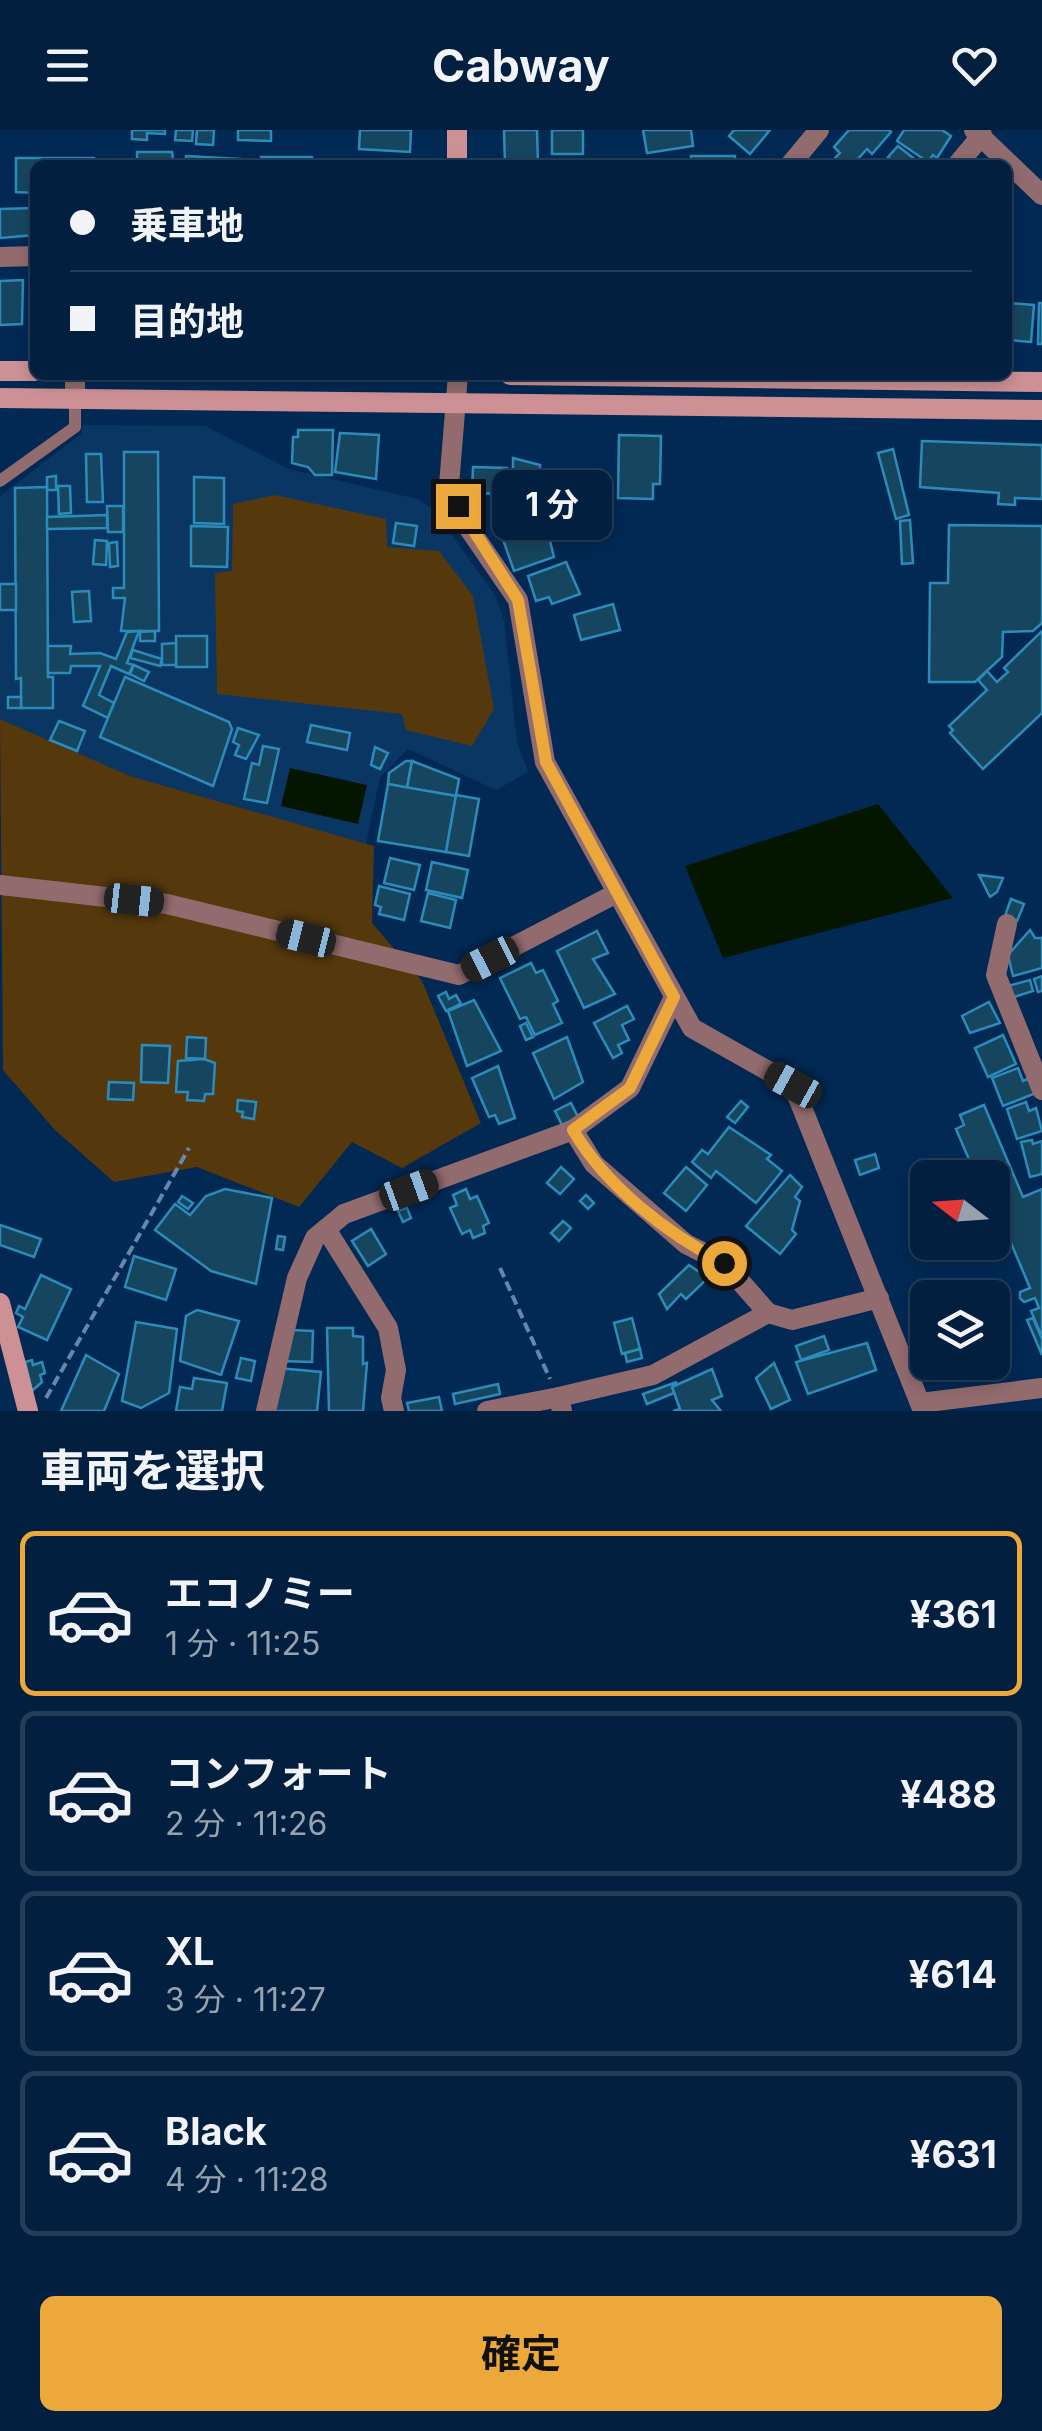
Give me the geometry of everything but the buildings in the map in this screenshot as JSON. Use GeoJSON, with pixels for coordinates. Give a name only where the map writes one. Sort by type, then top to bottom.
{"type":"FeatureCollection","features":[{"type":"Feature","properties":{"kind":"street"},"geometry":{"type":"LineString","coordinates":[[457,130],[457,160]]}},
{"type":"Feature","properties":{"kind":"street"},"geometry":{"type":"LineString","coordinates":[[794,160],[819,130]]}},
{"type":"Feature","properties":{"kind":"street"},"geometry":{"type":"LineString","coordinates":[[959,160],[978,133],[1005,160]]}},
{"type":"Feature","properties":{"kind":"street"},"geometry":{"type":"LineString","coordinates":[[1012,166],[1042,196]]}},
{"type":"Feature","properties":{"kind":"street"},"geometry":{"type":"LineString","coordinates":[[0,257],[30,256]]}},
{"type":"Feature","properties":{"kind":"street"},"geometry":{"type":"LineString","coordinates":[[0,371],[30,371]]}},
{"type":"Feature","properties":{"kind":"street"},"geometry":{"type":"LineString","coordinates":[[75,380],[75,398]]}},
{"type":"Feature","properties":{"kind":"street"},"geometry":{"type":"LineString","coordinates":[[458,380],[448,485],[468,527],[518,600],[546,762],[674,997],[692,1028],[793,1085],[922,1407],[1042,1388]]}},
{"type":"Feature","properties":{"kind":"street"},"geometry":{"type":"LineString","coordinates":[[890,380],[1042,382]]}},
{"type":"Feature","properties":{"kind":"street"},"geometry":{"type":"LineString","coordinates":[[0,398],[1042,410]]}},
{"type":"Feature","properties":{"kind":"street"},"geometry":{"type":"LineString","coordinates":[[0,885],[167,904],[458,975],[615,894]]}},
{"type":"Feature","properties":{"kind":"street"},"geometry":{"type":"LineString","coordinates":[[1007,924],[996,975],[1042,1090]]}},
{"type":"Feature","properties":{"kind":"street"},"geometry":{"type":"LineString","coordinates":[[266,1411],[297,1278],[316,1238],[344,1214],[573,1130],[630,1088],[674,997]]}},
{"type":"Feature","properties":{"kind":"street"},"geometry":{"type":"LineString","coordinates":[[573,1130],[594,1164],[686,1244],[724,1263],[768,1313],[792,1320],[879,1298]]}},
{"type":"Feature","properties":{"kind":"street"},"geometry":{"type":"LineString","coordinates":[[326,1229],[388,1328],[396,1370],[394,1411]]}},
{"type":"Feature","properties":{"kind":"street"},"geometry":{"type":"LineString","coordinates":[[0,1304],[28,1411]]}},
{"type":"Feature","properties":{"kind":"street"},"geometry":{"type":"LineString","coordinates":[[487,1411],[560,1404],[653,1376],[768,1313]]}},
{"type":"Feature","properties":{"kind":"lane"},"geometry":{"type":"LineString","coordinates":[[0,482],[75,426],[75,398]]}},
{"type":"Feature","properties":{"kind":"path"},"geometry":{"type":"LineString","coordinates":[[39,1411],[189,1148]]}},
{"type":"Feature","properties":{"kind":"path"},"geometry":{"type":"LineString","coordinates":[[500,1268],[560,1404]]}},
{"type":"Feature","properties":{"kind":"shaded area"},"geometry":{"type":"Polygon","coordinates":[[[83,425],[205,426],[289,469],[418,499],[433,509],[495,595],[504,620],[517,742],[528,772],[496,790],[408,749],[380,777],[366,844],[130,776],[0,719],[0,496],[81,434],[83,425]]]}},
{"type":"Feature","properties":{"kind":"shaded area"},"geometry":{"type":"Polygon","coordinates":[[[275,495],[386,519],[387,547],[439,551],[473,596],[494,709],[472,746],[406,730],[402,714],[217,694],[215,573],[232,571],[233,504],[275,495]]]}},
{"type":"Feature","properties":{"kind":"shaded area"},"geometry":{"type":"Polygon","coordinates":[[[0,719],[130,776],[374,846],[372,923],[422,981],[481,1123],[402,1168],[352,1142],[299,1207],[197,1167],[114,1182],[55,1130],[3,1070],[0,719]]]}},
{"type":"Feature","properties":{"kind":"shaded area"},"geometry":{"type":"Polygon","coordinates":[[[290,768],[367,785],[358,824],[281,806],[290,768]]]}},
{"type":"Feature","properties":{"kind":"shaded area"},"geometry":{"type":"Polygon","coordinates":[[[878,804],[953,898],[723,958],[685,866],[878,804]]]}},
{"type":"Feature","properties":{"kind":"route"},"geometry":{"type":"LineString","coordinates":[[458,506],[518,600],[546,762],[674,997],[630,1088],[573,1130],[594,1164],[686,1244],[724,1263]]}}]}
